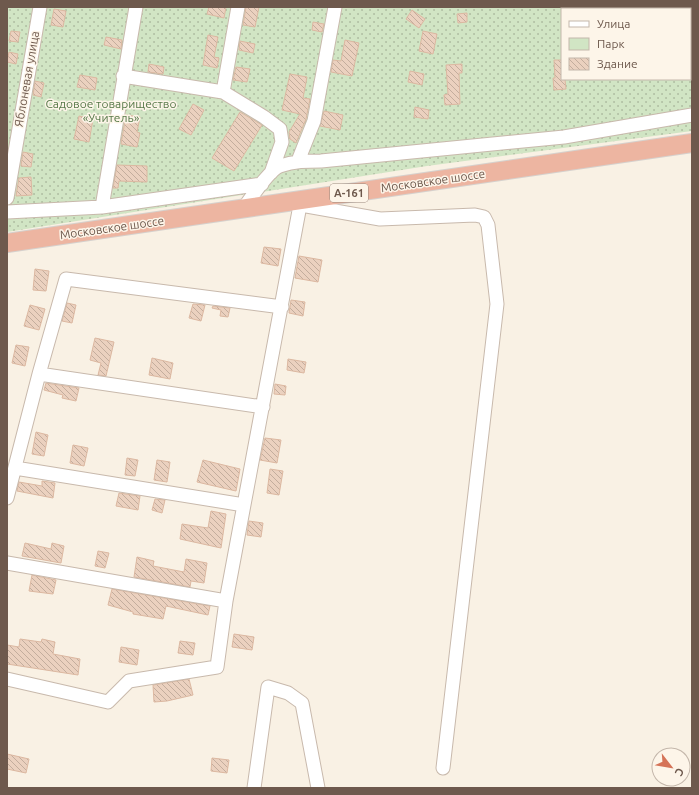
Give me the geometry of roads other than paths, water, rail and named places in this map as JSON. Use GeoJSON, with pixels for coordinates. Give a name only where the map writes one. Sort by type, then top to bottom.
{"type":"FeatureCollection","features":[{"type":"Feature","properties":{"kind":"highway","name":"Московское шоссе"},"geometry":{"type":"LineString","coordinates":[[7,243],[243,209],[301,203],[692,143]]}},
{"type":"Feature","properties":{"kind":"street","name":"Яблоневая улица"},"geometry":{"type":"LineString","coordinates":[[7,198],[40,7]]}},
{"type":"Feature","properties":{"kind":"street"},"geometry":{"type":"LineString","coordinates":[[102,207],[123,76],[136,7]]}},
{"type":"Feature","properties":{"kind":"street"},"geometry":{"type":"LineString","coordinates":[[222,92],[238,7]]}},
{"type":"Feature","properties":{"kind":"street"},"geometry":{"type":"LineString","coordinates":[[298,161],[314,121],[335,7]]}},
{"type":"Feature","properties":{"kind":"street"},"geometry":{"type":"LineString","coordinates":[[123,76],[222,92],[264,117],[280,129],[282,142],[271,173]]}},
{"type":"Feature","properties":{"kind":"street"},"geometry":{"type":"LineString","coordinates":[[243,209],[271,173],[279,166],[298,161],[321,161],[564,137],[692,115]]}},
{"type":"Feature","properties":{"kind":"street"},"geometry":{"type":"LineString","coordinates":[[7,212],[102,207],[262,184]]}},
{"type":"Feature","properties":{"kind":"street"},"geometry":{"type":"LineString","coordinates":[[7,679],[108,702],[129,681],[217,667],[226,602],[301,203],[380,219],[475,215],[484,217],[488,225],[497,304],[443,768]]}},
{"type":"Feature","properties":{"kind":"street"},"geometry":{"type":"LineString","coordinates":[[7,498],[39,374],[66,279],[282,307]]}},
{"type":"Feature","properties":{"kind":"street"},"geometry":{"type":"LineString","coordinates":[[39,374],[263,407]]}},
{"type":"Feature","properties":{"kind":"street"},"geometry":{"type":"LineString","coordinates":[[15,468],[244,505]]}},
{"type":"Feature","properties":{"kind":"street"},"geometry":{"type":"LineString","coordinates":[[7,562],[226,602]]}},
{"type":"Feature","properties":{"kind":"street"},"geometry":{"type":"LineString","coordinates":[[254,788],[268,688],[288,693],[302,703],[318,788]]}},
{"type":"Feature","properties":{"kind":"park label","name":"Садовое товарищество «Учитель»"},"geometry":{"type":"Point","coordinates":[111,111]}}]}
